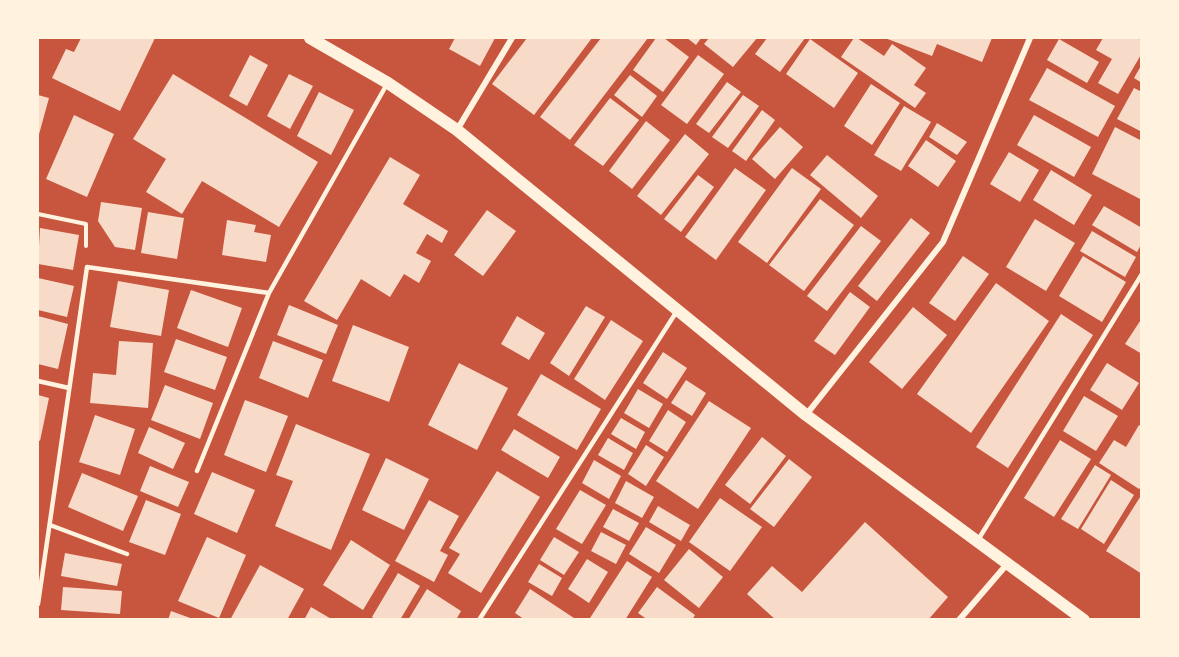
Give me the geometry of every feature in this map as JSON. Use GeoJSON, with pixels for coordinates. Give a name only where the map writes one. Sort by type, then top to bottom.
{"type":"FeatureCollection","features":[{"type":"Feature","properties":{"kind":"main road"},"geometry":{"type":"LineString","coordinates":[[310,38],[388,83],[457,130],[806,415],[1009,562],[1084,620]]}},
{"type":"Feature","properties":{"kind":"street"},"geometry":{"type":"LineString","coordinates":[[457,130],[512,38]]}},
{"type":"Feature","properties":{"kind":"street"},"geometry":{"type":"LineString","coordinates":[[806,415],[943,242],[1030,38]]}},
{"type":"Feature","properties":{"kind":"street"},"geometry":{"type":"LineString","coordinates":[[959,620],[1009,562]]}},
{"type":"Feature","properties":{"kind":"lane"},"geometry":{"type":"LineString","coordinates":[[197,471],[269,293],[388,83]]}},
{"type":"Feature","properties":{"kind":"lane"},"geometry":{"type":"LineString","coordinates":[[38,604],[87,267],[269,293]]}},
{"type":"Feature","properties":{"kind":"lane"},"geometry":{"type":"LineString","coordinates":[[978,540],[1142,274]]}},
{"type":"Feature","properties":{"kind":"lane"},"geometry":{"type":"LineString","coordinates":[[479,620],[679,309]]}},
{"type":"Feature","properties":{"kind":"lane"},"geometry":{"type":"LineString","coordinates":[[38,381],[69,388]]}},
{"type":"Feature","properties":{"kind":"lane"},"geometry":{"type":"LineString","coordinates":[[50,525],[127,554]]}},
{"type":"Feature","properties":{"kind":"path"},"geometry":{"type":"LineString","coordinates":[[38,214],[86,225],[87,267]]}},
{"type":"Feature","properties":{"kind":"building"},"geometry":{"type":"Polygon","coordinates":[[[81,38],[155,38],[120,111],[52,78],[66,49],[74,52],[81,38]]]}},
{"type":"Feature","properties":{"kind":"building"},"geometry":{"type":"Polygon","coordinates":[[[455,38],[495,38],[480,66],[449,49],[455,38]]]}},
{"type":"Feature","properties":{"kind":"building"},"geometry":{"type":"Polygon","coordinates":[[[527,38],[592,38],[534,115],[492,84],[527,38]]]}},
{"type":"Feature","properties":{"kind":"building"},"geometry":{"type":"Polygon","coordinates":[[[601,38],[648,38],[570,140],[540,117],[601,38]]]}},
{"type":"Feature","properties":{"kind":"building"},"geometry":{"type":"Polygon","coordinates":[[[656,38],[664,38],[689,57],[663,92],[633,70],[656,38]]]}},
{"type":"Feature","properties":{"kind":"building"},"geometry":{"type":"Polygon","coordinates":[[[687,38],[701,38],[696,45],[687,38]]]}},
{"type":"Feature","properties":{"kind":"building"},"geometry":{"type":"Polygon","coordinates":[[[709,38],[757,38],[733,67],[704,44],[709,38]]]}},
{"type":"Feature","properties":{"kind":"building"},"geometry":{"type":"Polygon","coordinates":[[[767,38],[805,38],[780,72],[755,54],[767,38]]]}},
{"type":"Feature","properties":{"kind":"building"},"geometry":{"type":"Polygon","coordinates":[[[854,38],[884,56],[892,44],[926,68],[914,85],[926,93],[915,108],[841,57],[854,38]]]}},
{"type":"Feature","properties":{"kind":"building"},"geometry":{"type":"Polygon","coordinates":[[[885,38],[992,38],[982,62],[937,44],[932,56],[885,38]]]}},
{"type":"Feature","properties":{"kind":"building"},"geometry":{"type":"Polygon","coordinates":[[[1103,38],[1142,40],[1142,53],[1118,94],[1098,83],[1112,59],[1096,50],[1103,38]]]}},
{"type":"Feature","properties":{"kind":"building"},"geometry":{"type":"Polygon","coordinates":[[[810,39],[858,73],[834,108],[786,74],[810,39]]]}},
{"type":"Feature","properties":{"kind":"building"},"geometry":{"type":"Polygon","coordinates":[[[1059,39],[1099,62],[1087,83],[1047,60],[1059,39]]]}},
{"type":"Feature","properties":{"kind":"building"},"geometry":{"type":"Polygon","coordinates":[[[250,55],[268,65],[247,106],[229,96],[250,55]]]}},
{"type":"Feature","properties":{"kind":"building"},"geometry":{"type":"Polygon","coordinates":[[[698,55],[724,74],[687,124],[661,105],[698,55]]]}},
{"type":"Feature","properties":{"kind":"building"},"geometry":{"type":"Polygon","coordinates":[[[1142,64],[1142,83],[1134,78],[1142,64]]]}},
{"type":"Feature","properties":{"kind":"building"},"geometry":{"type":"Polygon","coordinates":[[[1047,68],[1115,106],[1098,137],[1029,100],[1047,68]]]}},
{"type":"Feature","properties":{"kind":"building"},"geometry":{"type":"Polygon","coordinates":[[[173,74],[318,162],[279,227],[202,181],[182,214],[146,192],[166,159],[133,139],[173,74]]]}},
{"type":"Feature","properties":{"kind":"building"},"geometry":{"type":"Polygon","coordinates":[[[289,74],[313,86],[290,129],[267,116],[289,74]]]}},
{"type":"Feature","properties":{"kind":"building"},"geometry":{"type":"Polygon","coordinates":[[[630,75],[657,96],[642,117],[614,95],[630,75]]]}},
{"type":"Feature","properties":{"kind":"building"},"geometry":{"type":"Polygon","coordinates":[[[727,82],[741,92],[709,133],[696,124],[727,82]]]}},
{"type":"Feature","properties":{"kind":"building"},"geometry":{"type":"Polygon","coordinates":[[[871,84],[900,103],[872,145],[844,126],[871,84]]]}},
{"type":"Feature","properties":{"kind":"building"},"geometry":{"type":"Polygon","coordinates":[[[1134,88],[1142,92],[1142,132],[1117,119],[1134,88]]]}},
{"type":"Feature","properties":{"kind":"building"},"geometry":{"type":"Polygon","coordinates":[[[319,92],[354,110],[331,155],[297,136],[319,92]]]}},
{"type":"Feature","properties":{"kind":"building"},"geometry":{"type":"Polygon","coordinates":[[[38,95],[49,98],[38,138],[38,95]]]}},
{"type":"Feature","properties":{"kind":"building"},"geometry":{"type":"Polygon","coordinates":[[[743,95],[759,106],[728,148],[712,137],[743,95]]]}},
{"type":"Feature","properties":{"kind":"building"},"geometry":{"type":"Polygon","coordinates":[[[610,98],[639,120],[603,166],[574,145],[610,98]]]}},
{"type":"Feature","properties":{"kind":"building"},"geometry":{"type":"Polygon","coordinates":[[[904,106],[931,122],[901,171],[874,155],[904,106]]]}},
{"type":"Feature","properties":{"kind":"building"},"geometry":{"type":"Polygon","coordinates":[[[762,110],[775,120],[746,161],[732,151],[762,110]]]}},
{"type":"Feature","properties":{"kind":"building"},"geometry":{"type":"Polygon","coordinates":[[[74,115],[114,134],[87,197],[46,179],[74,115]]]}},
{"type":"Feature","properties":{"kind":"building"},"geometry":{"type":"Polygon","coordinates":[[[1034,115],[1091,147],[1074,177],[1017,145],[1034,115]]]}},
{"type":"Feature","properties":{"kind":"building"},"geometry":{"type":"Polygon","coordinates":[[[646,121],[670,140],[632,189],[609,171],[646,121]]]}},
{"type":"Feature","properties":{"kind":"building"},"geometry":{"type":"Polygon","coordinates":[[[937,123],[967,142],[957,155],[929,137],[937,123]]]}},
{"type":"Feature","properties":{"kind":"building"},"geometry":{"type":"Polygon","coordinates":[[[780,127],[803,147],[775,179],[752,159],[780,127]]]}},
{"type":"Feature","properties":{"kind":"building"},"geometry":{"type":"Polygon","coordinates":[[[1115,127],[1142,141],[1142,200],[1092,174],[1115,127]]]}},
{"type":"Feature","properties":{"kind":"building"},"geometry":{"type":"Polygon","coordinates":[[[685,134],[709,154],[661,215],[637,196],[685,134]]]}},
{"type":"Feature","properties":{"kind":"building"},"geometry":{"type":"Polygon","coordinates":[[[926,140],[956,161],[938,187],[908,166],[926,140]]]}},
{"type":"Feature","properties":{"kind":"building"},"geometry":{"type":"Polygon","coordinates":[[[1009,152],[1039,170],[1020,202],[990,184],[1009,152]]]}},
{"type":"Feature","properties":{"kind":"building"},"geometry":{"type":"Polygon","coordinates":[[[827,155],[878,196],[861,218],[810,175],[827,155]]]}},
{"type":"Feature","properties":{"kind":"building"},"geometry":{"type":"Polygon","coordinates":[[[390,157],[420,175],[403,204],[448,231],[442,243],[427,234],[416,253],[431,261],[419,283],[404,274],[390,297],[361,279],[337,320],[304,301],[390,157]]]}},
{"type":"Feature","properties":{"kind":"building"},"geometry":{"type":"Polygon","coordinates":[[[735,168],[766,190],[716,260],[685,237],[735,168]]]}},
{"type":"Feature","properties":{"kind":"building"},"geometry":{"type":"Polygon","coordinates":[[[792,168],[821,189],[767,263],[738,242],[792,168]]]}},
{"type":"Feature","properties":{"kind":"building"},"geometry":{"type":"Polygon","coordinates":[[[1051,170],[1092,195],[1074,225],[1033,200],[1051,170]]]}},
{"type":"Feature","properties":{"kind":"building"},"geometry":{"type":"Polygon","coordinates":[[[698,175],[714,187],[681,232],[664,219],[698,175]]]}},
{"type":"Feature","properties":{"kind":"building"},"geometry":{"type":"Polygon","coordinates":[[[820,199],[854,225],[804,291],[769,265],[820,199]]]}},
{"type":"Feature","properties":{"kind":"building"},"geometry":{"type":"Polygon","coordinates":[[[101,202],[142,208],[135,250],[115,247],[98,221],[101,202]]]}},
{"type":"Feature","properties":{"kind":"building"},"geometry":{"type":"Polygon","coordinates":[[[1104,206],[1142,228],[1142,243],[1137,252],[1092,225],[1104,206]]]}},
{"type":"Feature","properties":{"kind":"building"},"geometry":{"type":"Polygon","coordinates":[[[487,210],[516,231],[483,276],[454,255],[487,210]]]}},
{"type":"Feature","properties":{"kind":"building"},"geometry":{"type":"Polygon","coordinates":[[[148,212],[184,218],[177,259],[141,253],[148,212]]]}},
{"type":"Feature","properties":{"kind":"building"},"geometry":{"type":"Polygon","coordinates":[[[911,218],[930,233],[877,301],[858,286],[911,218]]]}},
{"type":"Feature","properties":{"kind":"building"},"geometry":{"type":"Polygon","coordinates":[[[1035,219],[1075,243],[1046,291],[1006,267],[1035,219]]]}},
{"type":"Feature","properties":{"kind":"building"},"geometry":{"type":"Polygon","coordinates":[[[227,220],[256,225],[254,232],[271,235],[266,262],[222,255],[227,220]]]}},
{"type":"Feature","properties":{"kind":"building"},"geometry":{"type":"Polygon","coordinates":[[[861,226],[881,241],[827,311],[807,296],[861,226]]]}},
{"type":"Feature","properties":{"kind":"building"},"geometry":{"type":"Polygon","coordinates":[[[40,228],[79,235],[73,270],[38,264],[40,228]]]}},
{"type":"Feature","properties":{"kind":"building"},"geometry":{"type":"Polygon","coordinates":[[[1092,231],[1136,257],[1125,277],[1080,251],[1092,231]]]}},
{"type":"Feature","properties":{"kind":"building"},"geometry":{"type":"Polygon","coordinates":[[[963,256],[989,274],[955,321],[929,303],[963,256]]]}},
{"type":"Feature","properties":{"kind":"building"},"geometry":{"type":"Polygon","coordinates":[[[1083,256],[1126,282],[1102,322],[1059,296],[1083,256]]]}},
{"type":"Feature","properties":{"kind":"building"},"geometry":{"type":"Polygon","coordinates":[[[38,278],[74,286],[67,317],[38,310],[38,278]]]}},
{"type":"Feature","properties":{"kind":"building"},"geometry":{"type":"Polygon","coordinates":[[[118,281],[169,290],[161,336],[110,327],[118,281]]]}},
{"type":"Feature","properties":{"kind":"building"},"geometry":{"type":"Polygon","coordinates":[[[996,283],[1049,321],[971,433],[917,394],[996,283]]]}},
{"type":"Feature","properties":{"kind":"building"},"geometry":{"type":"Polygon","coordinates":[[[191,290],[242,308],[228,347],[177,328],[191,290]]]}},
{"type":"Feature","properties":{"kind":"building"},"geometry":{"type":"Polygon","coordinates":[[[850,292],[870,307],[835,355],[814,341],[850,292]]]}},
{"type":"Feature","properties":{"kind":"building"},"geometry":{"type":"Polygon","coordinates":[[[289,305],[338,325],[326,354],[277,335],[289,305]]]}},
{"type":"Feature","properties":{"kind":"building"},"geometry":{"type":"Polygon","coordinates":[[[586,306],[605,317],[569,376],[550,363],[586,306]]]}},
{"type":"Feature","properties":{"kind":"building"},"geometry":{"type":"Polygon","coordinates":[[[913,307],[947,335],[902,389],[869,362],[913,307]]]}},
{"type":"Feature","properties":{"kind":"building"},"geometry":{"type":"Polygon","coordinates":[[[1061,314],[1093,335],[1008,468],[976,447],[1061,314]]]}},
{"type":"Feature","properties":{"kind":"building"},"geometry":{"type":"Polygon","coordinates":[[[38,316],[68,324],[58,369],[38,364],[38,316]]]}},
{"type":"Feature","properties":{"kind":"building"},"geometry":{"type":"Polygon","coordinates":[[[517,316],[545,333],[529,360],[501,344],[517,316]]]}},
{"type":"Feature","properties":{"kind":"building"},"geometry":{"type":"Polygon","coordinates":[[[1142,318],[1142,354],[1125,344],[1142,318]]]}},
{"type":"Feature","properties":{"kind":"building"},"geometry":{"type":"Polygon","coordinates":[[[611,320],[643,341],[605,400],[574,379],[611,320]]]}},
{"type":"Feature","properties":{"kind":"building"},"geometry":{"type":"Polygon","coordinates":[[[353,325],[409,347],[389,402],[332,381],[353,325]]]}},
{"type":"Feature","properties":{"kind":"building"},"geometry":{"type":"Polygon","coordinates":[[[176,339],[227,357],[215,390],[164,372],[176,339]]]}},
{"type":"Feature","properties":{"kind":"building"},"geometry":{"type":"Polygon","coordinates":[[[119,341],[153,343],[148,408],[90,403],[93,373],[116,375],[119,341]]]}},
{"type":"Feature","properties":{"kind":"building"},"geometry":{"type":"Polygon","coordinates":[[[273,341],[323,360],[308,398],[259,378],[273,341]]]}},
{"type":"Feature","properties":{"kind":"building"},"geometry":{"type":"Polygon","coordinates":[[[663,352],[687,368],[667,399],[643,383],[663,352]]]}},
{"type":"Feature","properties":{"kind":"building"},"geometry":{"type":"Polygon","coordinates":[[[459,363],[508,388],[477,450],[428,425],[459,363]]]}},
{"type":"Feature","properties":{"kind":"building"},"geometry":{"type":"Polygon","coordinates":[[[1107,363],[1139,383],[1122,410],[1090,390],[1107,363]]]}},
{"type":"Feature","properties":{"kind":"building"},"geometry":{"type":"Polygon","coordinates":[[[541,374],[601,409],[577,450],[517,415],[541,374]]]}},
{"type":"Feature","properties":{"kind":"building"},"geometry":{"type":"Polygon","coordinates":[[[686,380],[706,393],[692,416],[671,403],[686,380]]]}},
{"type":"Feature","properties":{"kind":"building"},"geometry":{"type":"Polygon","coordinates":[[[165,385],[213,403],[200,439],[151,420],[165,385]]]}},
{"type":"Feature","properties":{"kind":"building"},"geometry":{"type":"Polygon","coordinates":[[[638,389],[663,404],[649,428],[624,413],[638,389]]]}},
{"type":"Feature","properties":{"kind":"building"},"geometry":{"type":"Polygon","coordinates":[[[38,395],[49,398],[40,441],[38,440],[38,395]]]}},
{"type":"Feature","properties":{"kind":"building"},"geometry":{"type":"Polygon","coordinates":[[[1084,396],[1118,416],[1096,451],[1063,431],[1084,396]]]}},
{"type":"Feature","properties":{"kind":"building"},"geometry":{"type":"Polygon","coordinates":[[[245,400],[288,416],[266,472],[224,455],[245,400]]]}},
{"type":"Feature","properties":{"kind":"building"},"geometry":{"type":"Polygon","coordinates":[[[709,401],[751,428],[698,509],[656,481],[709,401]]]}},
{"type":"Feature","properties":{"kind":"building"},"geometry":{"type":"Polygon","coordinates":[[[668,410],[686,422],[667,452],[649,441],[668,410]]]}},
{"type":"Feature","properties":{"kind":"building"},"geometry":{"type":"Polygon","coordinates":[[[95,415],[135,429],[120,475],[79,462],[95,415]]]}},
{"type":"Feature","properties":{"kind":"building"},"geometry":{"type":"Polygon","coordinates":[[[621,418],[645,432],[636,449],[611,434],[621,418]]]}},
{"type":"Feature","properties":{"kind":"building"},"geometry":{"type":"Polygon","coordinates":[[[296,424],[370,454],[331,550],[275,526],[293,481],[276,475],[296,424]]]}},
{"type":"Feature","properties":{"kind":"building"},"geometry":{"type":"Polygon","coordinates":[[[1139,425],[1142,427],[1142,486],[1139,489],[1099,463],[1114,440],[1126,447],[1139,425]]]}},
{"type":"Feature","properties":{"kind":"building"},"geometry":{"type":"Polygon","coordinates":[[[149,427],[185,443],[173,469],[138,453],[149,427]]]}},
{"type":"Feature","properties":{"kind":"building"},"geometry":{"type":"Polygon","coordinates":[[[514,429],[560,457],[548,478],[501,450],[514,429]]]}},
{"type":"Feature","properties":{"kind":"building"},"geometry":{"type":"Polygon","coordinates":[[[762,437],[786,456],[750,504],[725,485],[762,437]]]}},
{"type":"Feature","properties":{"kind":"building"},"geometry":{"type":"Polygon","coordinates":[[[608,438],[633,453],[624,470],[598,455],[608,438]]]}},
{"type":"Feature","properties":{"kind":"building"},"geometry":{"type":"Polygon","coordinates":[[[1060,440],[1091,459],[1054,517],[1024,498],[1060,440]]]}},
{"type":"Feature","properties":{"kind":"building"},"geometry":{"type":"Polygon","coordinates":[[[646,445],[664,457],[646,486],[628,474],[646,445]]]}},
{"type":"Feature","properties":{"kind":"building"},"geometry":{"type":"Polygon","coordinates":[[[386,458],[429,479],[404,530],[362,510],[386,458]]]}},
{"type":"Feature","properties":{"kind":"building"},"geometry":{"type":"Polygon","coordinates":[[[789,459],[812,477],[774,527],[750,509],[789,459]]]}},
{"type":"Feature","properties":{"kind":"building"},"geometry":{"type":"Polygon","coordinates":[[[594,460],[621,476],[609,499],[582,483],[594,460]]]}},
{"type":"Feature","properties":{"kind":"building"},"geometry":{"type":"Polygon","coordinates":[[[1095,465],[1111,475],[1078,529],[1061,519],[1095,465]]]}},
{"type":"Feature","properties":{"kind":"building"},"geometry":{"type":"Polygon","coordinates":[[[150,466],[189,482],[178,507],[140,491],[150,466]]]}},
{"type":"Feature","properties":{"kind":"building"},"geometry":{"type":"Polygon","coordinates":[[[497,471],[540,497],[481,593],[448,573],[460,554],[449,548],[497,471]]]}},
{"type":"Feature","properties":{"kind":"building"},"geometry":{"type":"Polygon","coordinates":[[[212,472],[255,490],[237,533],[194,514],[212,472]]]}},
{"type":"Feature","properties":{"kind":"building"},"geometry":{"type":"Polygon","coordinates":[[[82,473],[138,496],[123,531],[68,507],[82,473]]]}},
{"type":"Feature","properties":{"kind":"building"},"geometry":{"type":"Polygon","coordinates":[[[1111,480],[1134,495],[1104,544],[1081,529],[1111,480]]]}},
{"type":"Feature","properties":{"kind":"building"},"geometry":{"type":"Polygon","coordinates":[[[626,481],[654,497],[642,518],[615,503],[626,481]]]}},
{"type":"Feature","properties":{"kind":"building"},"geometry":{"type":"Polygon","coordinates":[[[580,490],[606,505],[582,544],[556,529],[580,490]]]}},
{"type":"Feature","properties":{"kind":"building"},"geometry":{"type":"Polygon","coordinates":[[[1142,494],[1142,574],[1106,551],[1142,494]]]}},
{"type":"Feature","properties":{"kind":"building"},"geometry":{"type":"Polygon","coordinates":[[[720,498],[762,527],[730,571],[689,542],[720,498]]]}},
{"type":"Feature","properties":{"kind":"building"},"geometry":{"type":"Polygon","coordinates":[[[146,500],[181,514],[165,555],[129,542],[146,500]]]}},
{"type":"Feature","properties":{"kind":"building"},"geometry":{"type":"Polygon","coordinates":[[[429,500],[459,516],[440,551],[448,555],[434,582],[395,561],[429,500]]]}},
{"type":"Feature","properties":{"kind":"building"},"geometry":{"type":"Polygon","coordinates":[[[658,506],[690,525],[681,541],[649,522],[658,506]]]}},
{"type":"Feature","properties":{"kind":"building"},"geometry":{"type":"Polygon","coordinates":[[[613,509],[639,523],[629,541],[603,527],[613,509]]]}},
{"type":"Feature","properties":{"kind":"building"},"geometry":{"type":"Polygon","coordinates":[[[865,522],[948,597],[928,620],[776,620],[747,594],[772,566],[802,592],[865,522]]]}},
{"type":"Feature","properties":{"kind":"building"},"geometry":{"type":"Polygon","coordinates":[[[646,527],[676,545],[659,573],[629,554],[646,527]]]}},
{"type":"Feature","properties":{"kind":"building"},"geometry":{"type":"Polygon","coordinates":[[[601,532],[626,545],[616,564],[591,551],[601,532]]]}},
{"type":"Feature","properties":{"kind":"building"},"geometry":{"type":"Polygon","coordinates":[[[207,537],[246,555],[219,618],[178,601],[207,537]]]}},
{"type":"Feature","properties":{"kind":"building"},"geometry":{"type":"Polygon","coordinates":[[[554,537],[579,552],[564,575],[540,560],[554,537]]]}},
{"type":"Feature","properties":{"kind":"building"},"geometry":{"type":"Polygon","coordinates":[[[351,540],[390,565],[363,610],[323,585],[351,540]]]}},
{"type":"Feature","properties":{"kind":"building"},"geometry":{"type":"Polygon","coordinates":[[[689,549],[723,577],[699,608],[664,580],[689,549]]]}},
{"type":"Feature","properties":{"kind":"building"},"geometry":{"type":"Polygon","coordinates":[[[65,553],[122,564],[117,586],[61,576],[65,553]]]}},
{"type":"Feature","properties":{"kind":"building"},"geometry":{"type":"Polygon","coordinates":[[[587,559],[608,572],[589,603],[568,589],[587,559]]]}},
{"type":"Feature","properties":{"kind":"building"},"geometry":{"type":"Polygon","coordinates":[[[627,561],[652,577],[625,620],[593,620],[590,618],[627,561]]]}},
{"type":"Feature","properties":{"kind":"building"},"geometry":{"type":"Polygon","coordinates":[[[539,564],[562,578],[552,596],[528,582],[539,564]]]}},
{"type":"Feature","properties":{"kind":"building"},"geometry":{"type":"Polygon","coordinates":[[[260,565],[304,589],[287,620],[230,620],[260,565]]]}},
{"type":"Feature","properties":{"kind":"building"},"geometry":{"type":"Polygon","coordinates":[[[398,573],[420,586],[400,620],[376,620],[372,617],[398,573]]]}},
{"type":"Feature","properties":{"kind":"building"},"geometry":{"type":"Polygon","coordinates":[[[63,587],[122,591],[120,614],[61,610],[63,587]]]}},
{"type":"Feature","properties":{"kind":"building"},"geometry":{"type":"Polygon","coordinates":[[[657,587],[695,615],[692,620],[648,620],[638,613],[657,587]]]}},
{"type":"Feature","properties":{"kind":"building"},"geometry":{"type":"Polygon","coordinates":[[[427,589],[461,611],[456,620],[408,620],[427,589]]]}},
{"type":"Feature","properties":{"kind":"building"},"geometry":{"type":"Polygon","coordinates":[[[530,589],[577,620],[525,620],[515,613],[530,589]]]}},
{"type":"Feature","properties":{"kind":"building"},"geometry":{"type":"Polygon","coordinates":[[[311,607],[333,620],[304,620],[311,607]]]}},
{"type":"Feature","properties":{"kind":"building"},"geometry":{"type":"Polygon","coordinates":[[[171,611],[193,619],[168,620],[171,611]]]}}]}
